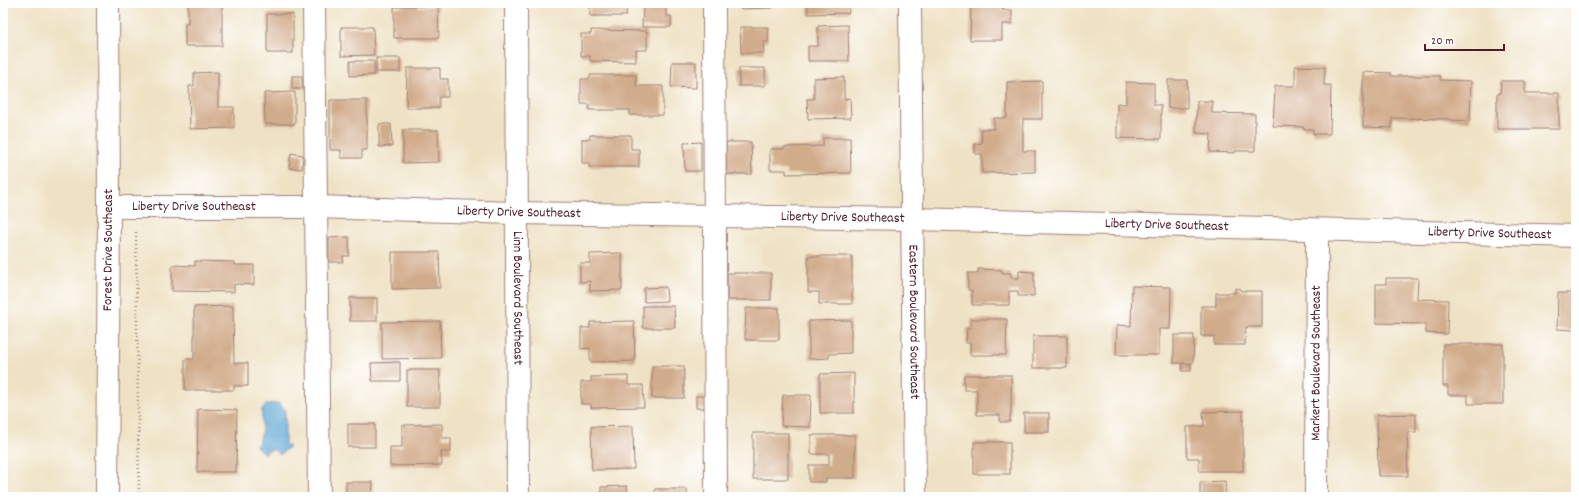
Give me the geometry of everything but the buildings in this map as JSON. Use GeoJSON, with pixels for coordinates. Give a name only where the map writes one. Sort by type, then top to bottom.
{"type":"FeatureCollection","features":[{"type":"Feature","properties":{"kind":"street","name":"Forest Drive Southeast"},"geometry":{"type":"LineString","coordinates":[[106,497],[109,207],[108,3]]}},
{"type":"Feature","properties":{"kind":"street"},"geometry":{"type":"LineString","coordinates":[[314,3],[319,497]]}},
{"type":"Feature","properties":{"kind":"street","name":"Linn Boulevard Southeast"},"geometry":{"type":"LineString","coordinates":[[516,3],[518,497]]}},
{"type":"Feature","properties":{"kind":"street"},"geometry":{"type":"LineString","coordinates":[[714,3],[716,497]]}},
{"type":"Feature","properties":{"kind":"street","name":"Eastern Boulevard Southeast"},"geometry":{"type":"LineString","coordinates":[[910,3],[915,497]]}},
{"type":"Feature","properties":{"kind":"street","name":"Liberty Drive Southeast"},"geometry":{"type":"LineString","coordinates":[[109,207],[316,208],[516,213],[912,219],[1576,236]]}},
{"type":"Feature","properties":{"kind":"street","name":"Markert Boulevard Southeast"},"geometry":{"type":"LineString","coordinates":[[1316,497],[1317,230]]}},
{"type":"Feature","properties":{"kind":"path"},"geometry":{"type":"LineString","coordinates":[[136,229],[139,497]]}},
{"type":"Feature","properties":{"kind":"water"},"geometry":{"type":"Polygon","coordinates":[[[279,403],[285,410],[285,443],[289,447],[280,455],[276,451],[272,450],[264,454],[256,446],[259,442],[261,433],[262,409],[267,404],[279,403]]]}}]}
